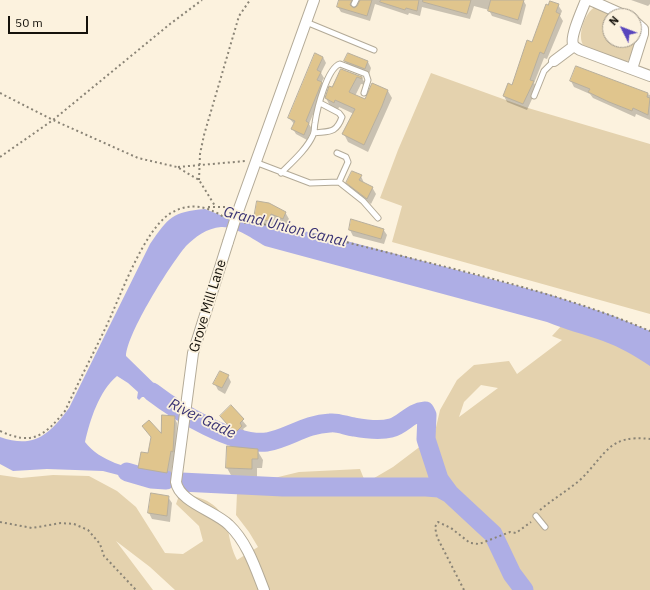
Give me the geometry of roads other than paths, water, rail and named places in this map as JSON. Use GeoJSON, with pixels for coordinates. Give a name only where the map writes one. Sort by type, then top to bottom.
{"type":"FeatureCollection","features":[{"type":"Feature","properties":{"kind":"street","name":"Grove Mill Lane"},"geometry":{"type":"LineString","coordinates":[[264,590],[252,559],[241,540],[229,525],[185,497],[177,489],[176,482],[185,403],[193,353],[255,162],[314,0]]}},
{"type":"Feature","properties":{"kind":"street"},"geometry":{"type":"LineString","coordinates":[[574,46],[574,34],[586,0]]}},
{"type":"Feature","properties":{"kind":"street"},"geometry":{"type":"LineString","coordinates":[[590,0],[608,8]]}},
{"type":"Feature","properties":{"kind":"street"},"geometry":{"type":"LineString","coordinates":[[632,69],[646,27]]}},
{"type":"Feature","properties":{"kind":"street"},"geometry":{"type":"LineString","coordinates":[[554,61],[574,46]]}},
{"type":"Feature","properties":{"kind":"street"},"geometry":{"type":"LineString","coordinates":[[574,46],[580,50],[650,76]]}},
{"type":"Feature","properties":{"kind":"lane"},"geometry":{"type":"LineString","coordinates":[[306,22],[374,50]]}},
{"type":"Feature","properties":{"kind":"lane"},"geometry":{"type":"LineString","coordinates":[[534,96],[540,78],[554,61]]}},
{"type":"Feature","properties":{"kind":"lane"},"geometry":{"type":"LineString","coordinates":[[281,173],[308,145],[314,133],[320,103],[332,69],[340,64],[366,74],[368,80],[364,93]]}},
{"type":"Feature","properties":{"kind":"lane"},"geometry":{"type":"LineString","coordinates":[[314,133],[335,130],[338,127],[342,117],[340,112],[320,103]]}},
{"type":"Feature","properties":{"kind":"lane"},"geometry":{"type":"LineString","coordinates":[[337,153],[346,157],[348,162],[339,182]]}},
{"type":"Feature","properties":{"kind":"lane"},"geometry":{"type":"LineString","coordinates":[[255,162],[310,183],[339,182],[363,201],[378,218]]}},
{"type":"Feature","properties":{"kind":"lane"},"geometry":{"type":"LineString","coordinates":[[536,516],[545,527]]}},
{"type":"Feature","properties":{"kind":"water"},"geometry":{"type":"Polygon","coordinates":[[[205,209],[233,220],[256,225],[273,226],[320,234],[548,294],[611,315],[650,331],[650,366],[609,343],[547,322],[265,246],[244,234],[226,227],[221,227],[206,231],[197,236],[186,246],[150,300],[128,345],[126,356],[173,402],[173,408],[170,413],[147,397],[142,397],[139,400],[137,398],[138,392],[117,376],[100,398],[87,433],[85,442],[91,449],[115,463],[151,474],[149,483],[103,471],[47,469],[13,471],[0,464],[0,437],[22,441],[40,437],[55,426],[69,408],[150,244],[162,228],[167,222],[178,214],[205,209]]]}},
{"type":"Feature","properties":{"kind":"waterway","name":"River Gade"},"geometry":{"type":"LineString","coordinates":[[152,392],[176,409],[207,426],[239,439],[254,442],[267,442],[305,428],[330,423],[377,430],[387,429],[400,424],[415,414],[425,411],[427,415],[426,439],[439,479],[450,494],[493,534],[512,574],[524,590]]}},
{"type":"Feature","properties":{"kind":"waterway"},"geometry":{"type":"LineString","coordinates":[[127,472],[151,479],[166,480]]}},
{"type":"Feature","properties":{"kind":"waterway"},"geometry":{"type":"LineString","coordinates":[[181,482],[283,487],[426,487],[439,488],[450,494]]}},
{"type":"Feature","properties":{"kind":"water label","name":"Grand Union Canal"},"geometry":{"type":"Point","coordinates":[285,227]}}]}
